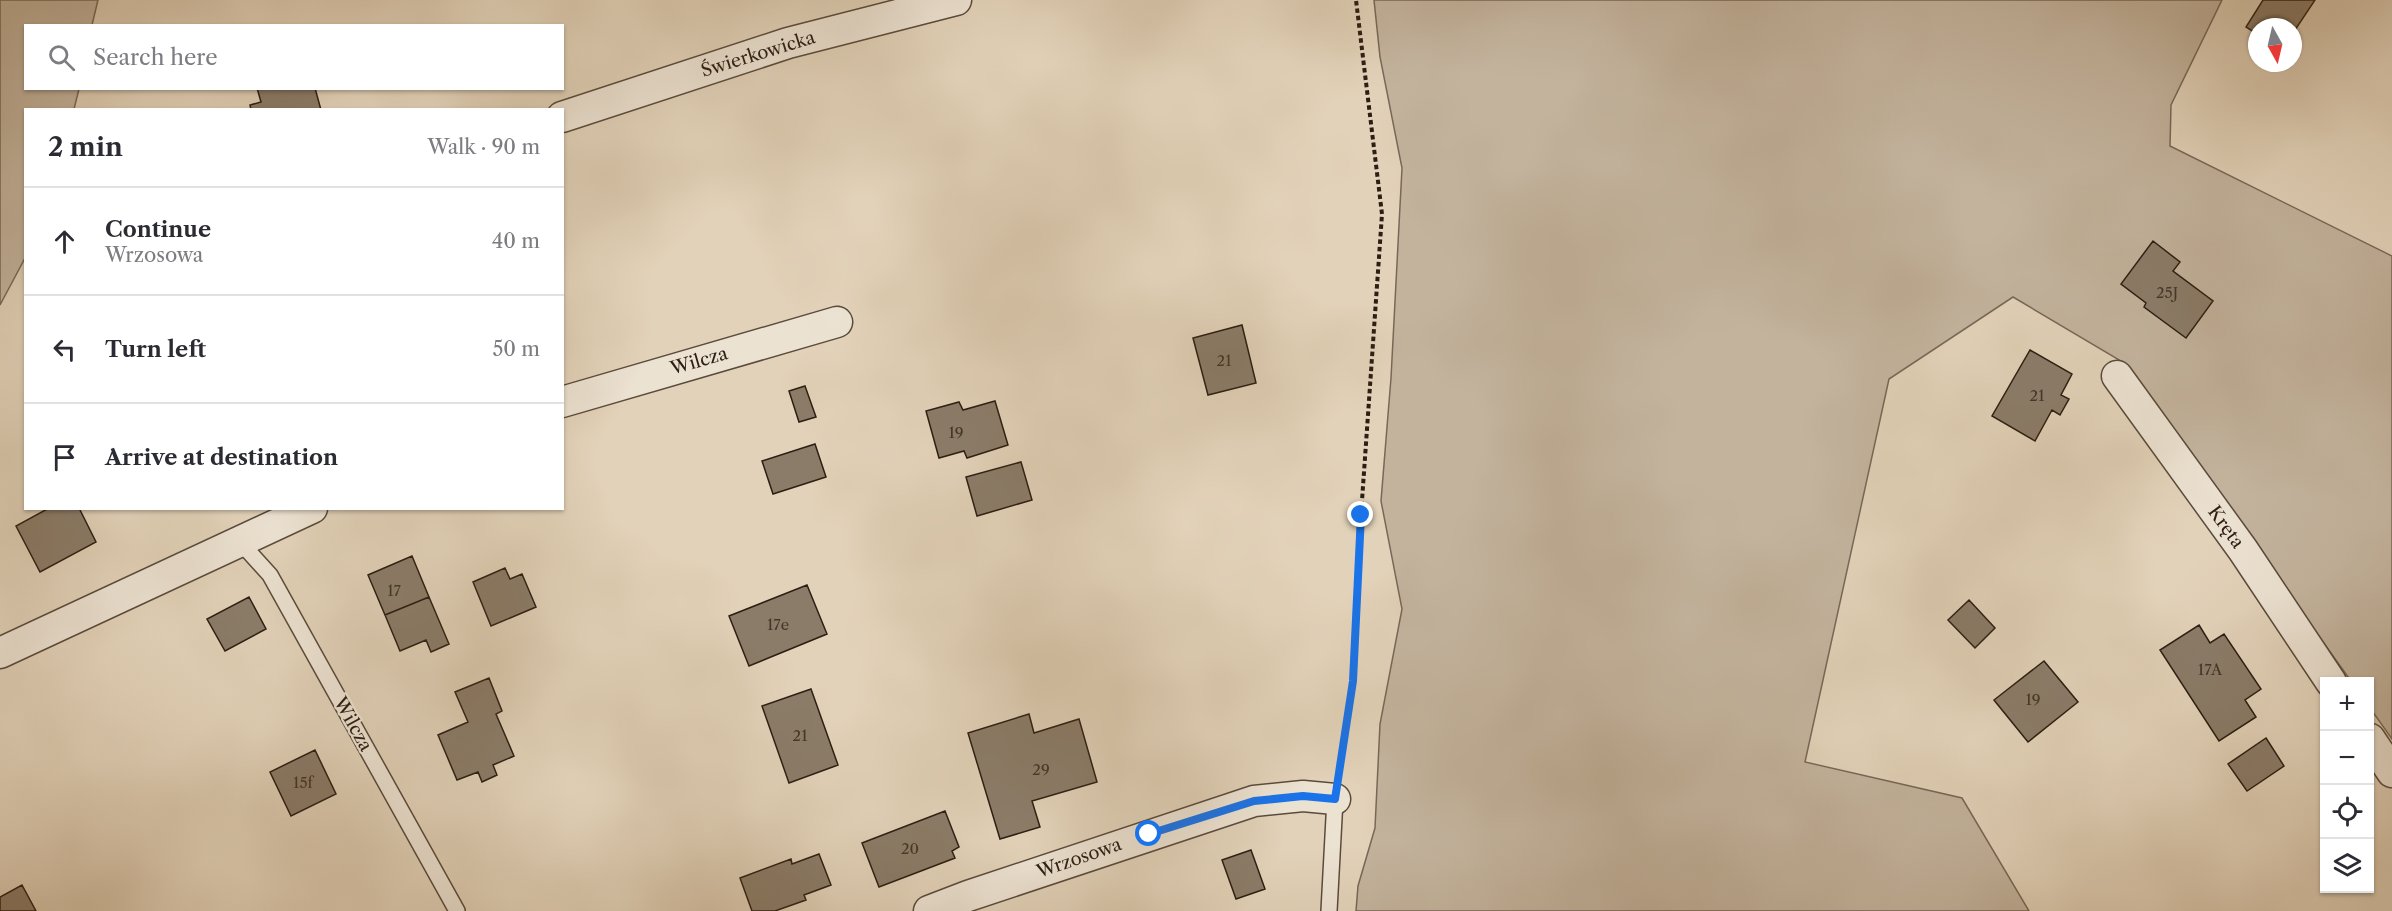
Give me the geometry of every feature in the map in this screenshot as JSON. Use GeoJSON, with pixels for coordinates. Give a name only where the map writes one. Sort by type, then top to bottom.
{"type":"FeatureCollection","features":[{"type":"Feature","properties":{"kind":"street","name":"Świerkowicka"},"geometry":{"type":"LineString","coordinates":[[564,116],[788,43],[956,0]]}},
{"type":"Feature","properties":{"kind":"street","name":"Wilcza"},"geometry":{"type":"LineString","coordinates":[[564,401],[837,322]]}},
{"type":"Feature","properties":{"kind":"street","name":"Kręta"},"geometry":{"type":"LineString","coordinates":[[2117,376],[2243,550],[2328,677]]}},
{"type":"Feature","properties":{"kind":"street"},"geometry":{"type":"LineString","coordinates":[[0,653],[308,510]]}},
{"type":"Feature","properties":{"kind":"street"},"geometry":{"type":"LineString","coordinates":[[2374,745],[2392,772]]}},
{"type":"Feature","properties":{"kind":"street","name":"Wrzosowa"},"geometry":{"type":"LineString","coordinates":[[929,911],[1138,838],[1254,801],[1303,796],[1335,799]]}},
{"type":"Feature","properties":{"kind":"lane","name":"Wilcza"},"geometry":{"type":"LineString","coordinates":[[241,543],[270,575],[457,911]]}},
{"type":"Feature","properties":{"kind":"lane"},"geometry":{"type":"LineString","coordinates":[[1329,911],[1335,799]]}},
{"type":"Feature","properties":{"kind":"path"},"geometry":{"type":"LineString","coordinates":[[1335,799],[1353,681],[1361,515],[1382,214],[1356,0]]}},
{"type":"Feature","properties":{"kind":"shaded area"},"geometry":{"type":"Polygon","coordinates":[[[0,0],[98,0],[92,24],[24,24],[24,90],[79,90],[74,108],[24,108],[24,260],[0,305],[0,0]]]}},
{"type":"Feature","properties":{"kind":"shaded area"},"geometry":{"type":"Polygon","coordinates":[[[1374,0],[2222,0],[2171,105],[2170,146],[2392,256],[2392,739],[2374,714],[2374,677],[2348,677],[2121,361],[2013,297],[1889,379],[1805,762],[1962,798],[2029,911],[1356,911],[1358,886],[1375,828],[1380,724],[1402,609],[1381,501],[1391,378],[1402,168],[1380,57],[1374,0]]]}},
{"type":"Feature","properties":{"kind":"building"},"geometry":{"type":"Polygon","coordinates":[[[2263,0],[2315,0],[2302,20],[2252,18],[2263,0]]]}},
{"type":"Feature","properties":{"kind":"building"},"geometry":{"type":"Polygon","coordinates":[[[258,90],[316,90],[320,108],[251,108],[250,105],[261,102],[258,90]]]}},
{"type":"Feature","properties":{"kind":"building"},"geometry":{"type":"Polygon","coordinates":[[[2153,241],[2180,262],[2173,271],[2213,301],[2186,338],[2144,307],[2146,303],[2121,284],[2153,241]]]}},
{"type":"Feature","properties":{"kind":"building"},"geometry":{"type":"Polygon","coordinates":[[[1242,325],[1256,383],[1208,395],[1193,338],[1242,325]]]}},
{"type":"Feature","properties":{"kind":"building"},"geometry":{"type":"Polygon","coordinates":[[[2030,350],[2072,374],[2061,395],[2069,399],[2060,415],[2052,410],[2035,441],[1992,416],[2030,350]]]}},
{"type":"Feature","properties":{"kind":"building"},"geometry":{"type":"Polygon","coordinates":[[[805,386],[816,417],[799,422],[789,391],[805,386]]]}},
{"type":"Feature","properties":{"kind":"building"},"geometry":{"type":"Polygon","coordinates":[[[995,401],[1008,445],[967,458],[964,451],[939,458],[926,411],[959,402],[963,410],[995,401]]]}},
{"type":"Feature","properties":{"kind":"building"},"geometry":{"type":"Polygon","coordinates":[[[815,444],[826,477],[773,494],[762,461],[815,444]]]}},
{"type":"Feature","properties":{"kind":"building"},"geometry":{"type":"Polygon","coordinates":[[[1021,462],[1032,500],[977,516],[966,477],[1021,462]]]}},
{"type":"Feature","properties":{"kind":"building"},"geometry":{"type":"Polygon","coordinates":[[[45,510],[80,510],[96,542],[40,572],[16,526],[45,510]]]}},
{"type":"Feature","properties":{"kind":"building"},"geometry":{"type":"Polygon","coordinates":[[[412,556],[429,597],[385,615],[368,575],[412,556]]]}},
{"type":"Feature","properties":{"kind":"building"},"geometry":{"type":"Polygon","coordinates":[[[505,568],[510,579],[522,574],[536,607],[491,626],[473,582],[505,568]]]}},
{"type":"Feature","properties":{"kind":"building"},"geometry":{"type":"Polygon","coordinates":[[[807,585],[827,634],[749,666],[729,616],[807,585]]]}},
{"type":"Feature","properties":{"kind":"building"},"geometry":{"type":"Polygon","coordinates":[[[249,597],[266,629],[225,651],[207,619],[249,597]]]}},
{"type":"Feature","properties":{"kind":"building"},"geometry":{"type":"Polygon","coordinates":[[[429,597],[449,644],[431,652],[426,640],[400,651],[385,615],[429,597]]]}},
{"type":"Feature","properties":{"kind":"building"},"geometry":{"type":"Polygon","coordinates":[[[1969,600],[1995,628],[1975,648],[1948,620],[1969,600]]]}},
{"type":"Feature","properties":{"kind":"building"},"geometry":{"type":"Polygon","coordinates":[[[2199,625],[2210,643],[2224,634],[2261,689],[2245,700],[2256,717],[2219,741],[2160,650],[2199,625]]]}},
{"type":"Feature","properties":{"kind":"building"},"geometry":{"type":"Polygon","coordinates":[[[2044,661],[2078,702],[2028,742],[1994,700],[2044,661]]]}},
{"type":"Feature","properties":{"kind":"building"},"geometry":{"type":"Polygon","coordinates":[[[489,678],[502,711],[496,714],[514,756],[493,765],[497,775],[482,782],[478,772],[457,780],[438,735],[468,722],[455,692],[489,678]]]}},
{"type":"Feature","properties":{"kind":"building"},"geometry":{"type":"Polygon","coordinates":[[[811,689],[838,765],[789,783],[762,706],[811,689]]]}},
{"type":"Feature","properties":{"kind":"building"},"geometry":{"type":"Polygon","coordinates":[[[1029,714],[1034,733],[1079,719],[1097,782],[1032,801],[1040,827],[1000,839],[968,733],[1029,714]]]}},
{"type":"Feature","properties":{"kind":"building"},"geometry":{"type":"Polygon","coordinates":[[[2266,738],[2284,766],[2247,791],[2228,764],[2266,738]]]}},
{"type":"Feature","properties":{"kind":"building"},"geometry":{"type":"Polygon","coordinates":[[[315,750],[336,794],[291,816],[270,772],[315,750]]]}},
{"type":"Feature","properties":{"kind":"building"},"geometry":{"type":"Polygon","coordinates":[[[945,811],[959,847],[952,851],[955,858],[879,887],[862,843],[945,811]]]}},
{"type":"Feature","properties":{"kind":"building"},"geometry":{"type":"Polygon","coordinates":[[[1251,850],[1265,889],[1236,899],[1222,860],[1251,850]]]}},
{"type":"Feature","properties":{"kind":"building"},"geometry":{"type":"Polygon","coordinates":[[[819,854],[831,885],[804,895],[806,900],[775,911],[752,911],[740,878],[791,859],[792,864],[819,854]]]}},
{"type":"Feature","properties":{"kind":"building"},"geometry":{"type":"Polygon","coordinates":[[[22,885],[36,911],[0,911],[0,897],[22,885]]]}},
{"type":"Feature","properties":{"kind":"route"},"geometry":{"type":"LineString","coordinates":[[1149,834],[1254,801],[1303,796],[1335,799],[1353,681],[1361,515]]}}]}
